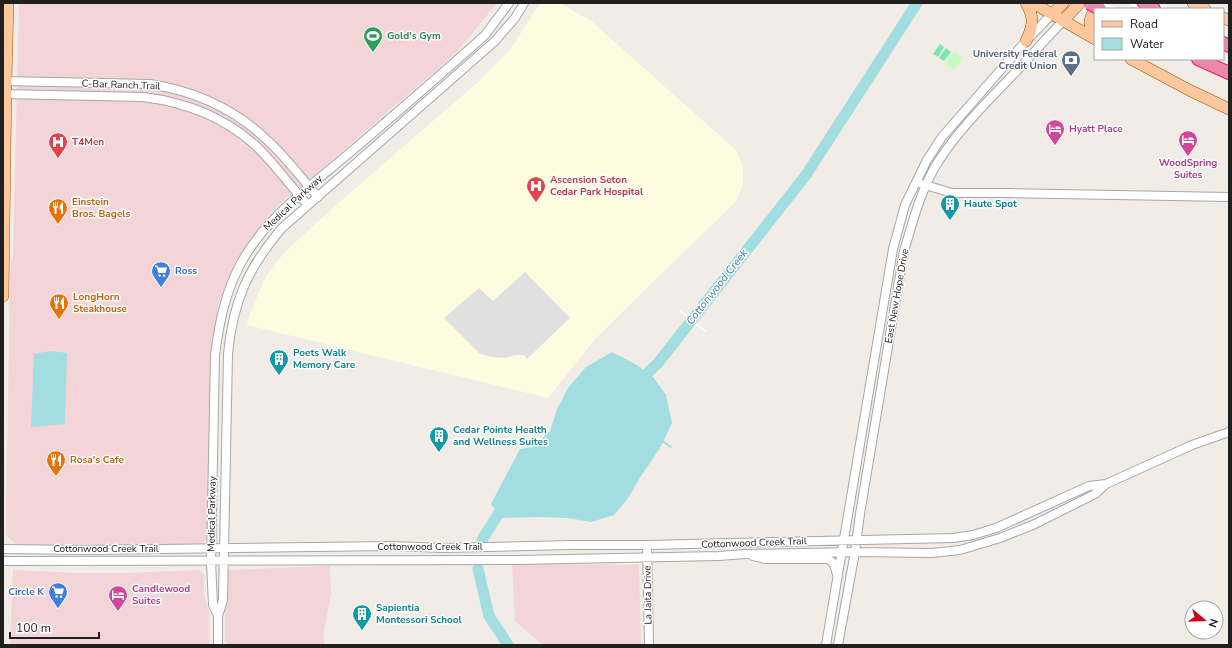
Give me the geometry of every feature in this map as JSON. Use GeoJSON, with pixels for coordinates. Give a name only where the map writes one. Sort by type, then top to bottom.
{"type":"FeatureCollection","features":[{"type":"Feature","properties":{"kind":"highway"},"geometry":{"type":"LineString","coordinates":[[1089,3],[1098,8]]}},
{"type":"Feature","properties":{"kind":"highway"},"geometry":{"type":"LineString","coordinates":[[1200,60],[1229,73]]}},
{"type":"Feature","properties":{"kind":"main road"},"geometry":{"type":"LineString","coordinates":[[3,296],[4,81],[8,3]]}},
{"type":"Feature","properties":{"kind":"main road"},"geometry":{"type":"LineString","coordinates":[[1026,3],[1032,16],[1032,29],[1026,42]]}},
{"type":"Feature","properties":{"kind":"main road"},"geometry":{"type":"LineString","coordinates":[[1033,3],[1094,37]]}},
{"type":"Feature","properties":{"kind":"main road","name":"East New Hope Drive"},"geometry":{"type":"LineString","coordinates":[[1052,14],[1063,3]]}},
{"type":"Feature","properties":{"kind":"main road","name":"East New Hope Drive"},"geometry":{"type":"LineString","coordinates":[[1064,21],[1080,3]]}},
{"type":"Feature","properties":{"kind":"main road"},"geometry":{"type":"LineString","coordinates":[[1193,3],[1203,8]]}},
{"type":"Feature","properties":{"kind":"main road"},"geometry":{"type":"LineString","coordinates":[[1094,12],[1091,15],[1090,23],[1091,31],[1094,36]]}},
{"type":"Feature","properties":{"kind":"main road"},"geometry":{"type":"LineString","coordinates":[[1133,60],[1188,90],[1229,108]]}},
{"type":"Feature","properties":{"kind":"street","name":"Medical Parkway"},"geometry":{"type":"LineString","coordinates":[[218,616],[213,605],[211,561],[215,355],[219,326],[233,279],[249,250],[264,229],[299,195],[486,35],[509,3]]}},
{"type":"Feature","properties":{"kind":"street","name":"Medical Parkway"},"geometry":{"type":"LineString","coordinates":[[218,645],[218,616],[223,600],[228,354],[232,322],[242,289],[260,256],[282,228],[494,42],[511,22],[524,3]]}},
{"type":"Feature","properties":{"kind":"street","name":"East New Hope Drive"},"geometry":{"type":"LineString","coordinates":[[826,645],[897,230],[905,205],[915,182],[942,137],[1052,14]]}},
{"type":"Feature","properties":{"kind":"street","name":"East New Hope Drive"},"geometry":{"type":"LineString","coordinates":[[838,645],[855,552],[904,251],[913,220],[926,185],[937,163],[954,140],[985,104],[1064,21]]}},
{"type":"Feature","properties":{"kind":"street"},"geometry":{"type":"LineString","coordinates":[[448,68],[455,76]]}},
{"type":"Feature","properties":{"kind":"street","name":"C-Bar Ranch Trail"},"geometry":{"type":"LineString","coordinates":[[4,81],[133,83],[165,86],[197,96],[220,106],[247,123],[267,140],[318,197]]}},
{"type":"Feature","properties":{"kind":"street"},"geometry":{"type":"LineString","coordinates":[[176,103],[180,90]]}},
{"type":"Feature","properties":{"kind":"street","name":"C-Bar Ranch Trail"},"geometry":{"type":"LineString","coordinates":[[4,94],[136,96],[159,99],[189,106],[210,115],[245,137],[263,153],[308,205]]}},
{"type":"Feature","properties":{"kind":"street"},"geometry":{"type":"LineString","coordinates":[[915,182],[952,194],[1008,193],[1229,197]]}},
{"type":"Feature","properties":{"kind":"street"},"geometry":{"type":"LineString","coordinates":[[876,354],[886,360]]}},
{"type":"Feature","properties":{"kind":"street"},"geometry":{"type":"LineString","coordinates":[[215,380],[227,380]]}},
{"type":"Feature","properties":{"kind":"street"},"geometry":{"type":"LineString","coordinates":[[1106,484],[1192,445],[1229,432]]}},
{"type":"Feature","properties":{"kind":"street","name":"Cottonwood Creek Trail"},"geometry":{"type":"LineString","coordinates":[[3,549],[84,550],[647,545],[953,538],[973,535],[996,528],[1090,486],[1106,484]]}},
{"type":"Feature","properties":{"kind":"street","name":"Cottonwood Creek Trail"},"geometry":{"type":"LineString","coordinates":[[3,561],[517,560],[842,552],[932,553],[960,550],[1000,538],[1035,524],[1095,494],[1106,484]]}},
{"type":"Feature","properties":{"kind":"street"},"geometry":{"type":"LineString","coordinates":[[996,528],[1000,538]]}},
{"type":"Feature","properties":{"kind":"street","name":"La Jaita Drive"},"geometry":{"type":"LineString","coordinates":[[647,545],[649,645]]}},
{"type":"Feature","properties":{"kind":"street"},"geometry":{"type":"LineString","coordinates":[[745,554],[765,559],[827,559],[832,561],[838,576]]}},
{"type":"Feature","properties":{"kind":"shaded area"},"geometry":{"type":"Polygon","coordinates":[[[19,3],[497,3],[456,53],[292,193],[269,215],[236,263],[219,302],[212,346],[208,535],[203,544],[17,545],[6,535],[10,272],[13,252],[19,3]]]}},
{"type":"Feature","properties":{"kind":"shaded area","name":"Ascension Seton Cedar Park Hospital"},"geometry":{"type":"Polygon","coordinates":[[[540,3],[560,3],[591,21],[737,151],[743,167],[743,185],[736,201],[595,339],[548,398],[247,325],[249,316],[265,278],[284,253],[336,205],[477,83],[510,50],[540,3]]]}},
{"type":"Feature","properties":{"kind":"shaded area"},"geometry":{"type":"Polygon","coordinates":[[[525,272],[570,318],[527,359],[524,355],[515,355],[506,358],[491,357],[479,353],[444,318],[479,288],[493,301],[525,272]]]}},
{"type":"Feature","properties":{"kind":"shaded area"},"geometry":{"type":"Polygon","coordinates":[[[512,564],[639,565],[641,645],[543,645],[515,621],[512,564]]]}},
{"type":"Feature","properties":{"kind":"shaded area"},"geometry":{"type":"Polygon","coordinates":[[[330,566],[331,594],[323,635],[325,645],[229,645],[225,642],[225,607],[229,570],[330,566]]]}},
{"type":"Feature","properties":{"kind":"shaded area"},"geometry":{"type":"Polygon","coordinates":[[[13,570],[78,573],[127,573],[199,570],[204,575],[204,595],[209,612],[209,643],[207,645],[10,645],[13,570]]]}},
{"type":"Feature","properties":{"kind":"green space"},"geometry":{"type":"Polygon","coordinates":[[[940,44],[944,47],[938,57],[933,54],[940,44]]]}},
{"type":"Feature","properties":{"kind":"green space"},"geometry":{"type":"Polygon","coordinates":[[[946,48],[951,52],[944,61],[939,58],[946,48]]]}},
{"type":"Feature","properties":{"kind":"green space"},"geometry":{"type":"Polygon","coordinates":[[[954,52],[963,58],[954,70],[945,64],[954,52]]]}},
{"type":"Feature","properties":{"kind":"water"},"geometry":{"type":"Polygon","coordinates":[[[50,351],[67,353],[65,424],[31,427],[34,354],[50,351]]]}},
{"type":"Feature","properties":{"kind":"water"},"geometry":{"type":"Polygon","coordinates":[[[612,352],[637,365],[653,377],[666,395],[672,423],[660,448],[626,501],[614,515],[591,522],[568,518],[501,518],[491,504],[520,449],[533,447],[550,431],[557,409],[568,388],[586,367],[612,352]]]}},
{"type":"Feature","properties":{"kind":"pier"},"geometry":{"type":"Polygon","coordinates":[[[1068,3],[1107,3],[1115,8],[1094,8],[1094,17],[1068,3]]]}},
{"type":"Feature","properties":{"kind":"pier"},"geometry":{"type":"Polygon","coordinates":[[[1127,3],[1159,3],[1168,8],[1136,8],[1127,3]]]}},
{"type":"Feature","properties":{"kind":"pier"},"geometry":{"type":"Polygon","coordinates":[[[680,310],[706,331],[705,332],[679,311],[680,310]]]}},
{"type":"Feature","properties":{"kind":"waterway","name":"Cottonwood Creek"},"geometry":{"type":"LineString","coordinates":[[637,383],[658,363],[806,175],[917,3]]}},
{"type":"Feature","properties":{"kind":"waterway"},"geometry":{"type":"LineString","coordinates":[[662,441],[671,447]]}},
{"type":"Feature","properties":{"kind":"waterway","name":"Cottonwood Creek"},"geometry":{"type":"LineString","coordinates":[[482,540],[502,508],[507,503]]}},
{"type":"Feature","properties":{"kind":"waterway","name":"Cottonwood Creek"},"geometry":{"type":"LineString","coordinates":[[478,569],[489,616],[508,645]]}},
{"type":"Feature","properties":{"kind":"place","name":"Gold's Gym"},"geometry":{"type":"Point","coordinates":[373,53]}},
{"type":"Feature","properties":{"kind":"place","name":"University Federal Credit Union"},"geometry":{"type":"Point","coordinates":[1071,77]}},
{"type":"Feature","properties":{"kind":"place","name":"Hyatt Place"},"geometry":{"type":"Point","coordinates":[1055,146]}},
{"type":"Feature","properties":{"kind":"place","name":"WoodSpring Suites"},"geometry":{"type":"Point","coordinates":[1188,157]}},
{"type":"Feature","properties":{"kind":"place","name":"T4Men"},"geometry":{"type":"Point","coordinates":[58,159]}},
{"type":"Feature","properties":{"kind":"place","name":"Ascension Seton Cedar Park Hospital"},"geometry":{"type":"Point","coordinates":[536,203]}},
{"type":"Feature","properties":{"kind":"place","name":"Haute Spot"},"geometry":{"type":"Point","coordinates":[950,221]}},
{"type":"Feature","properties":{"kind":"place","name":"Einstein Bros. Bagels"},"geometry":{"type":"Point","coordinates":[58,225]}},
{"type":"Feature","properties":{"kind":"place","name":"Ross"},"geometry":{"type":"Point","coordinates":[161,288]}},
{"type":"Feature","properties":{"kind":"place","name":"LongHorn Steakhouse"},"geometry":{"type":"Point","coordinates":[59,320]}},
{"type":"Feature","properties":{"kind":"place","name":"Poets Walk Memory Care"},"geometry":{"type":"Point","coordinates":[279,376]}},
{"type":"Feature","properties":{"kind":"place","name":"Cedar Pointe Health and Wellness Suites"},"geometry":{"type":"Point","coordinates":[439,453]}},
{"type":"Feature","properties":{"kind":"place","name":"Rosa's Cafe"},"geometry":{"type":"Point","coordinates":[56,477]}},
{"type":"Feature","properties":{"kind":"place","name":"Circle K"},"geometry":{"type":"Point","coordinates":[58,609]}},
{"type":"Feature","properties":{"kind":"place","name":"Candlewood Suites"},"geometry":{"type":"Point","coordinates":[118,612]}},
{"type":"Feature","properties":{"kind":"place","name":"Sapientia Montessori School"},"geometry":{"type":"Point","coordinates":[362,631]}}]}
